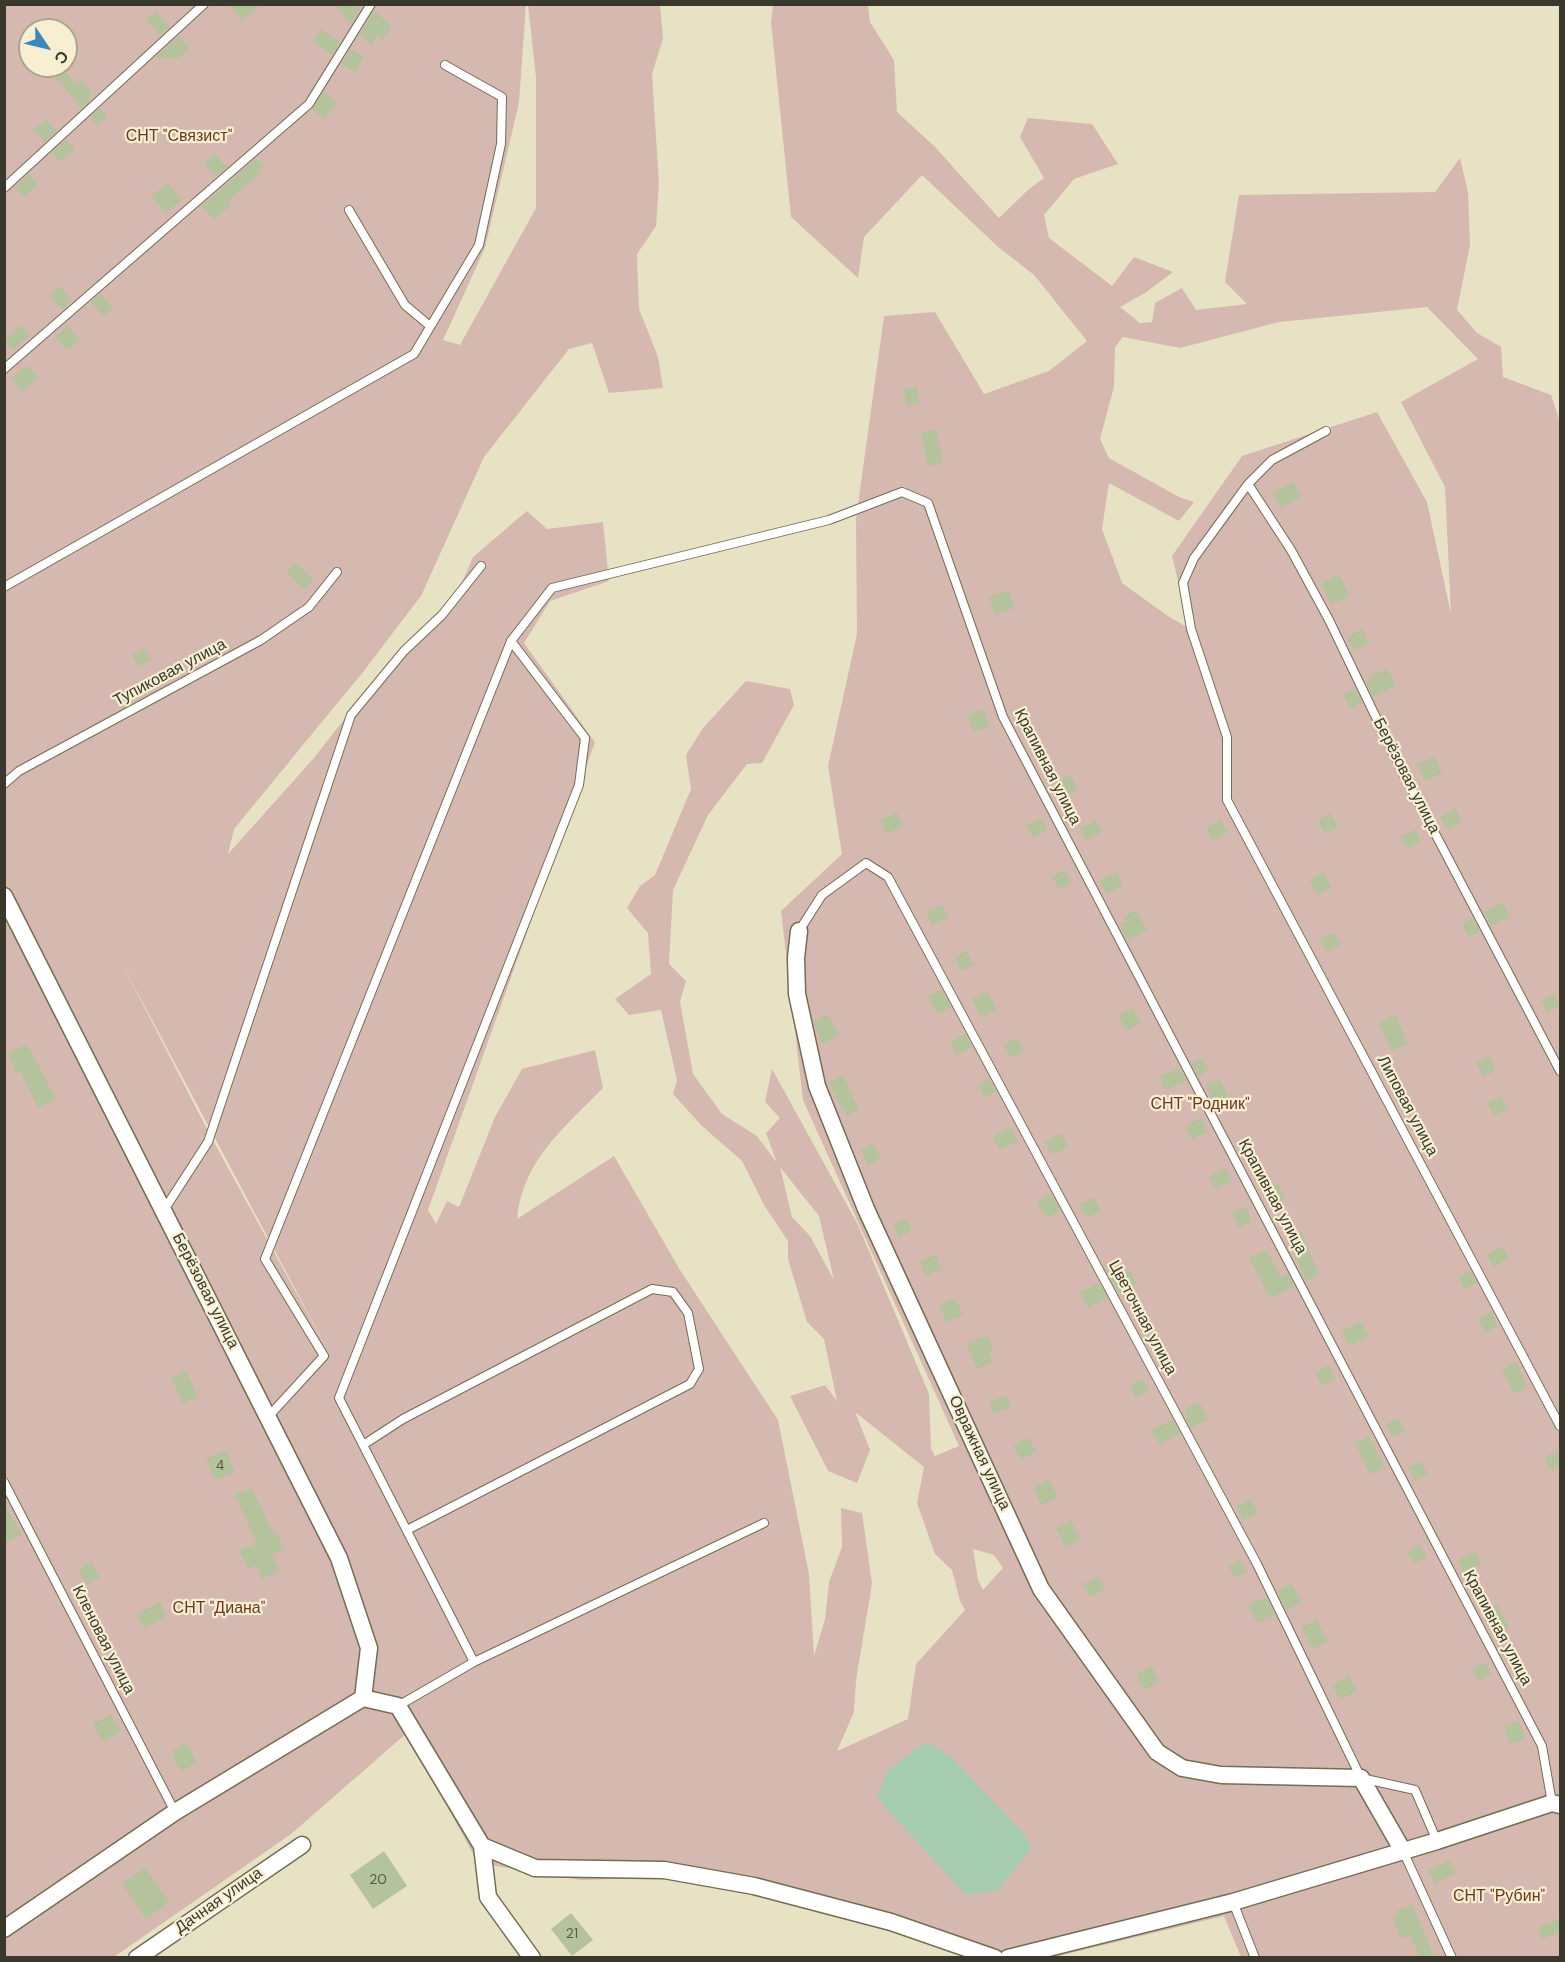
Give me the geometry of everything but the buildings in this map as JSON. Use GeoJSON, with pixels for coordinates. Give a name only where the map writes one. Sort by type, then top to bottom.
{"type":"FeatureCollection","features":[{"type":"Feature","properties":{"kind":"street","name":"Берёзовая улица"},"geometry":{"type":"LineString","coordinates":[[4,896],[339,1558],[369,1648],[363,1698]]}},
{"type":"Feature","properties":{"kind":"street","name":"Овражная улица"},"geometry":{"type":"LineString","coordinates":[[799,931],[796,958],[797,994],[817,1086],[866,1209],[1041,1589],[1157,1752],[1182,1768],[1221,1774],[1361,1778]]}},
{"type":"Feature","properties":{"kind":"street"},"geometry":{"type":"LineString","coordinates":[[4,1929],[175,1812],[363,1698],[398,1706],[482,1845],[488,1897],[532,1958]]}},
{"type":"Feature","properties":{"kind":"street"},"geometry":{"type":"LineString","coordinates":[[1361,1778],[1403,1851]]}},
{"type":"Feature","properties":{"kind":"street"},"geometry":{"type":"LineString","coordinates":[[1008,1958],[1233,1902],[1556,1804]]}},
{"type":"Feature","properties":{"kind":"street","name":"Дачная улица"},"geometry":{"type":"LineString","coordinates":[[137,1958],[302,1845]]}},
{"type":"Feature","properties":{"kind":"street"},"geometry":{"type":"LineString","coordinates":[[482,1845],[536,1868],[664,1870],[754,1886],[891,1922],[995,1958]]}},
{"type":"Feature","properties":{"kind":"lane"},"geometry":{"type":"LineString","coordinates":[[4,188],[204,4]]}},
{"type":"Feature","properties":{"kind":"lane"},"geometry":{"type":"LineString","coordinates":[[4,369],[309,104],[370,4]]}},
{"type":"Feature","properties":{"kind":"lane"},"geometry":{"type":"LineString","coordinates":[[4,586],[414,354],[480,245],[501,144],[502,97],[445,65]]}},
{"type":"Feature","properties":{"kind":"lane"},"geometry":{"type":"LineString","coordinates":[[349,210],[405,305],[430,326]]}},
{"type":"Feature","properties":{"kind":"lane"},"geometry":{"type":"LineString","coordinates":[[1248,484],[1272,460],[1326,431]]}},
{"type":"Feature","properties":{"kind":"lane","name":"Липовая улица"},"geometry":{"type":"LineString","coordinates":[[1248,484],[1194,558],[1183,583],[1191,629],[1227,737],[1227,800],[1560,1426]]}},
{"type":"Feature","properties":{"kind":"lane","name":"Берёзовая улица"},"geometry":{"type":"LineString","coordinates":[[1248,484],[1291,550],[1324,610],[1398,763],[1560,1071]]}},
{"type":"Feature","properties":{"kind":"lane","name":"Крапивная улица"},"geometry":{"type":"LineString","coordinates":[[511,641],[552,588],[829,520],[902,492],[928,503],[1004,717],[1542,1746],[1556,1804]]}},
{"type":"Feature","properties":{"kind":"lane"},"geometry":{"type":"LineString","coordinates":[[164,1210],[208,1142],[351,715],[404,651],[442,615],[481,566]]}},
{"type":"Feature","properties":{"kind":"lane","name":"Тупиковая улица"},"geometry":{"type":"LineString","coordinates":[[4,784],[19,771],[261,640],[309,607],[337,572]]}},
{"type":"Feature","properties":{"kind":"lane"},"geometry":{"type":"LineString","coordinates":[[268,1418],[324,1356],[265,1259],[511,641]]}},
{"type":"Feature","properties":{"kind":"lane"},"geometry":{"type":"LineString","coordinates":[[474,1662],[339,1398],[579,785],[585,738],[511,641]]}},
{"type":"Feature","properties":{"kind":"lane","name":"Цветочная улица"},"geometry":{"type":"LineString","coordinates":[[799,931],[822,894],[866,863],[888,877],[1257,1564],[1361,1778]]}},
{"type":"Feature","properties":{"kind":"lane"},"geometry":{"type":"LineString","coordinates":[[363,1445],[403,1419],[652,1289],[673,1292],[688,1313],[699,1369],[690,1384],[406,1530]]}},
{"type":"Feature","properties":{"kind":"lane","name":"Кленовая улица"},"geometry":{"type":"LineString","coordinates":[[4,1482],[175,1812]]}},
{"type":"Feature","properties":{"kind":"lane"},"geometry":{"type":"LineString","coordinates":[[398,1706],[474,1662],[764,1523]]}},
{"type":"Feature","properties":{"kind":"lane"},"geometry":{"type":"LineString","coordinates":[[1361,1778],[1415,1790],[1437,1841]]}},
{"type":"Feature","properties":{"kind":"lane"},"geometry":{"type":"LineString","coordinates":[[1403,1851],[1452,1958]]}},
{"type":"Feature","properties":{"kind":"lane"},"geometry":{"type":"LineString","coordinates":[[1233,1902],[1255,1958]]}},
{"type":"Feature","properties":{"kind":"green space","name":"СНТ \"Родник\""},"geometry":{"type":"Polygon","coordinates":[[[5,5],[526,5],[519,102],[485,248],[443,340],[460,345],[536,208],[536,77],[528,5],[660,5],[663,39],[652,74],[659,184],[656,226],[637,254],[639,309],[658,357],[663,388],[609,393],[592,343],[569,349],[484,457],[421,596],[363,672],[234,829],[228,854],[313,759],[364,694],[454,601],[473,557],[527,511],[547,529],[603,522],[609,581],[550,601],[524,643],[595,742],[428,1210],[436,1224],[447,1201],[459,1207],[495,1117],[522,1069],[595,1050],[603,1088],[560,1131],[536,1162],[521,1198],[517,1219],[614,1156],[680,1270],[778,1420],[809,1574],[814,1656],[825,1619],[829,1582],[842,1547],[841,1508],[862,1513],[872,1584],[856,1680],[854,1712],[837,1751],[908,1719],[916,1664],[965,1610],[960,1601],[952,1570],[935,1554],[917,1503],[924,1467],[855,1412],[870,1450],[857,1483],[828,1471],[790,1396],[825,1385],[837,1401],[824,1339],[807,1322],[788,1259],[788,1241],[764,1205],[742,1161],[701,1125],[673,1094],[677,1080],[661,1010],[629,1015],[615,999],[651,974],[648,933],[627,908],[640,886],[655,875],[691,789],[686,755],[703,728],[746,681],[790,689],[794,705],[762,763],[747,764],[708,815],[673,890],[669,964],[686,981],[680,1002],[693,1074],[722,1114],[757,1136],[777,1163],[766,1133],[780,1118],[765,1102],[772,1069],[858,1225],[929,1394],[931,1449],[935,1456],[959,1446],[803,1100],[781,911],[842,854],[828,766],[857,634],[856,519],[884,316],[935,312],[984,394],[1049,371],[1087,341],[1034,275],[997,246],[922,175],[864,237],[858,278],[791,217],[771,22],[773,5],[868,5],[870,22],[894,60],[897,112],[935,147],[999,218],[1044,178],[1020,137],[1028,118],[1092,124],[1118,164],[1074,179],[1044,215],[1049,238],[1112,286],[1134,257],[1173,272],[1145,293],[1120,307],[1140,323],[1152,322],[1155,303],[1182,288],[1196,310],[1247,304],[1225,282],[1239,195],[1435,192],[1460,158],[1468,192],[1470,245],[1457,310],[1477,333],[1501,347],[1503,377],[1551,395],[1560,422],[1560,1957],[1241,1957],[1224,1916],[1054,1957],[964,1957],[890,1927],[726,1885],[647,1878],[580,1880],[478,1863],[407,1733],[291,1834],[114,1957],[5,1958],[5,5]],[[1427,307],[1279,322],[1180,348],[1123,337],[1115,347],[1114,387],[1100,439],[1109,458],[1179,497],[1194,502],[1179,521],[1109,483],[1102,529],[1122,583],[1190,629],[1172,556],[1242,456],[1377,412],[1427,502],[1451,614],[1445,487],[1401,402],[1478,359],[1427,307]],[[119,958],[209,1133],[333,1360],[119,958]],[[780,1167],[792,1217],[810,1236],[834,1280],[819,1216],[780,1167]],[[973,1549],[978,1580],[983,1590],[1003,1568],[994,1555],[973,1549]]]}},
{"type":"Feature","properties":{"kind":"shaded area"},"geometry":{"type":"Polygon","coordinates":[[[925,1742],[949,1755],[1025,1835],[1032,1848],[997,1891],[966,1895],[877,1798],[887,1772],[925,1742]]]}},
{"type":"Feature","properties":{"kind":"park label","name":"СНТ \"Связист\""},"geometry":{"type":"Point","coordinates":[179,137]}},
{"type":"Feature","properties":{"kind":"park label","name":"СНТ \"Диана\""},"geometry":{"type":"Point","coordinates":[219,1609]}},
{"type":"Feature","properties":{"kind":"park label","name":"СНТ \"Рубин\""},"geometry":{"type":"Point","coordinates":[1499,1897]}}]}
